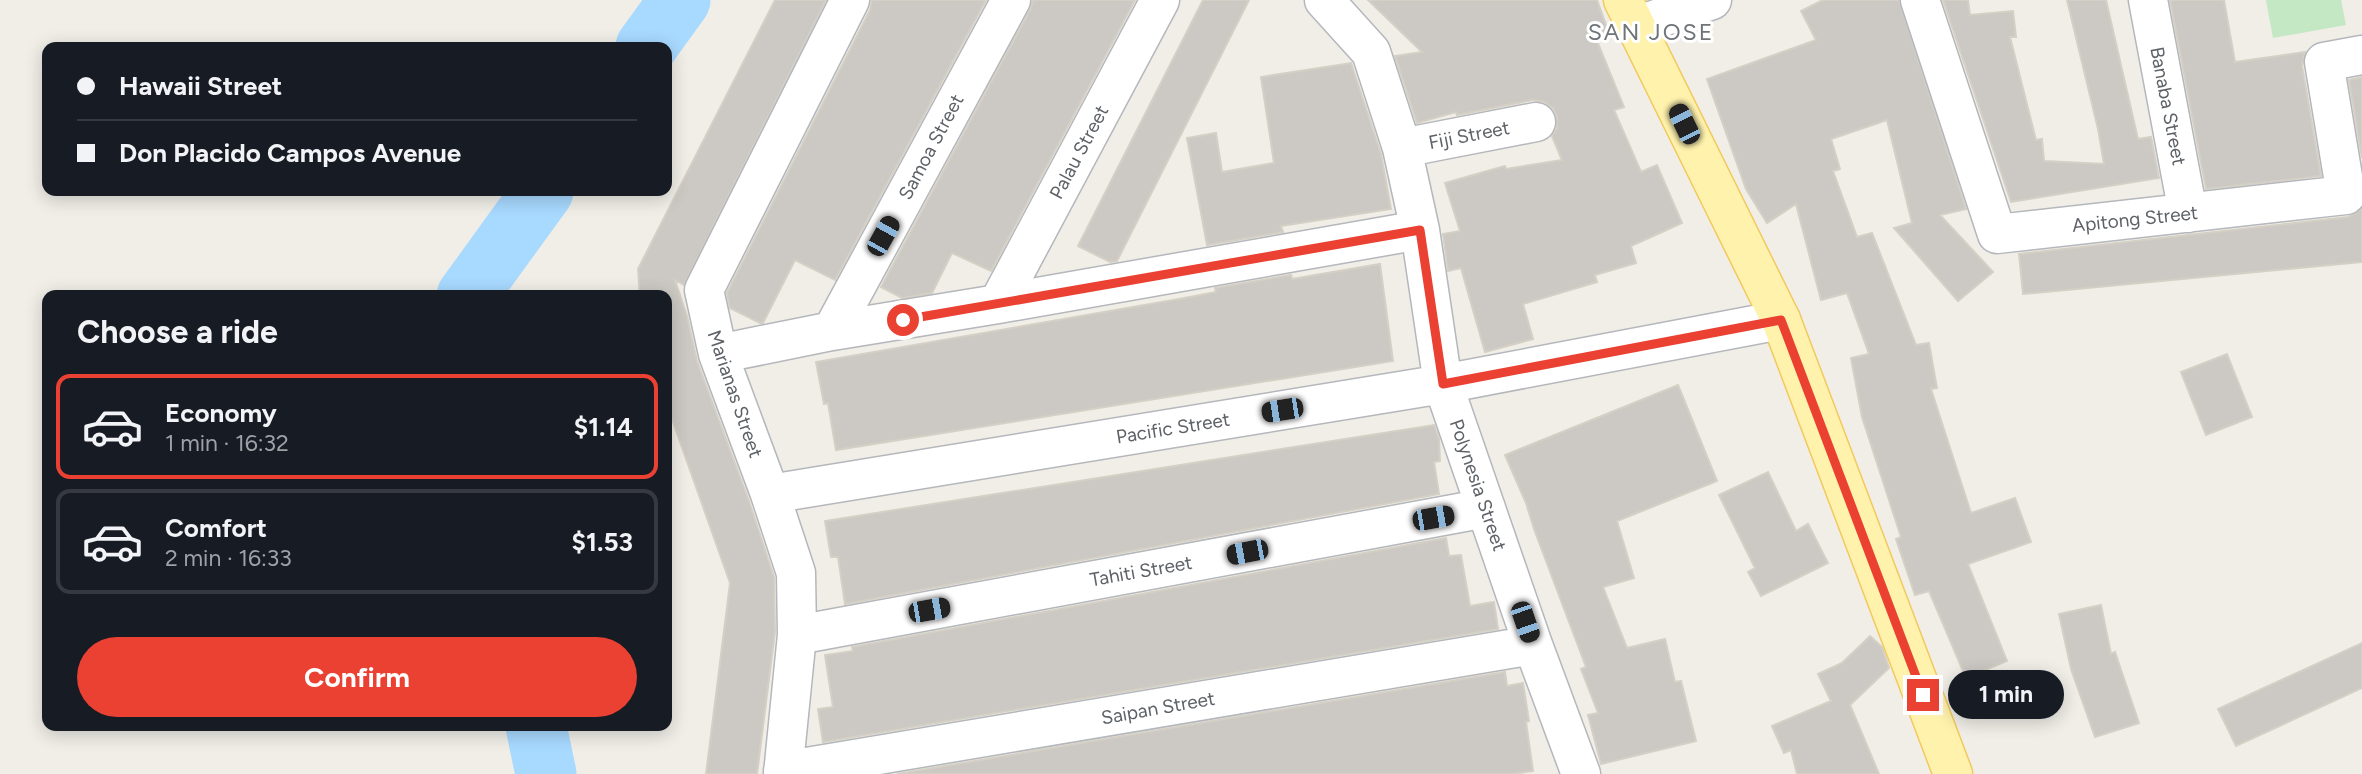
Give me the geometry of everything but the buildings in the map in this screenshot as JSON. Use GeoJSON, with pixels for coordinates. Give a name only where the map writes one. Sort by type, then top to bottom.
{"type":"FeatureCollection","features":[{"type":"Feature","properties":{"kind":"main road"},"geometry":{"type":"LineString","coordinates":[[1629,13],[1781,320],[1953,774]]}},
{"type":"Feature","properties":{"kind":"street","name":"Marianas Street"},"geometry":{"type":"LineString","coordinates":[[783,772],[797,635],[796,573],[718,354],[704,290],[850,0]]}},
{"type":"Feature","properties":{"kind":"street","name":"Samoa Street"},"geometry":{"type":"LineString","coordinates":[[832,331],[1011,0]]}},
{"type":"Feature","properties":{"kind":"street","name":"Palau Street"},"geometry":{"type":"LineString","coordinates":[[998,304],[1160,0]]}},
{"type":"Feature","properties":{"kind":"street","name":"Polynesia Street"},"geometry":{"type":"LineString","coordinates":[[1324,0],[1371,52],[1402,148],[1420,230],[1443,384],[1533,645],[1581,774]]}},
{"type":"Feature","properties":{"kind":"street"},"geometry":{"type":"LineString","coordinates":[[1629,13],[1712,0]]}},
{"type":"Feature","properties":{"kind":"street","name":"Apitong Street"},"geometry":{"type":"LineString","coordinates":[[1920,0],[1997,234],[2346,195],[2324,62],[2362,55]]}},
{"type":"Feature","properties":{"kind":"street","name":"Banaba Street"},"geometry":{"type":"LineString","coordinates":[[2148,0],[2188,213]]}},
{"type":"Feature","properties":{"kind":"street","name":"Fiji Street"},"geometry":{"type":"LineString","coordinates":[[1402,148],[1536,122]]}},
{"type":"Feature","properties":{"kind":"street"},"geometry":{"type":"LineString","coordinates":[[718,354],[832,331],[1420,230]]}},
{"type":"Feature","properties":{"kind":"street","name":"Pacific Street"},"geometry":{"type":"LineString","coordinates":[[770,494],[1443,384],[1781,320]]}},
{"type":"Feature","properties":{"kind":"street","name":"Tahiti Street"},"geometry":{"type":"LineString","coordinates":[[797,635],[1486,508]]}},
{"type":"Feature","properties":{"kind":"street","name":"Saipan Street"},"geometry":{"type":"LineString","coordinates":[[783,772],[1533,645]]}},
{"type":"Feature","properties":{"kind":"green space"},"geometry":{"type":"Polygon","coordinates":[[[2266,0],[2341,0],[2346,25],[2273,38],[2266,0]]]}},
{"type":"Feature","properties":{"kind":"waterway"},"geometry":{"type":"LineString","coordinates":[[650,42],[680,0]]}},
{"type":"Feature","properties":{"kind":"waterway"},"geometry":{"type":"LineString","coordinates":[[471,290],[539,196]]}},
{"type":"Feature","properties":{"kind":"waterway"},"geometry":{"type":"LineString","coordinates":[[537,731],[546,774]]}},
{"type":"Feature","properties":{"kind":"district","name":"SAN JOSE"},"geometry":{"type":"Point","coordinates":[1651,32]}},
{"type":"Feature","properties":{"kind":"route"},"geometry":{"type":"LineString","coordinates":[[903,320],[1420,230],[1443,384],[1781,320],[1923,695]]}}]}
